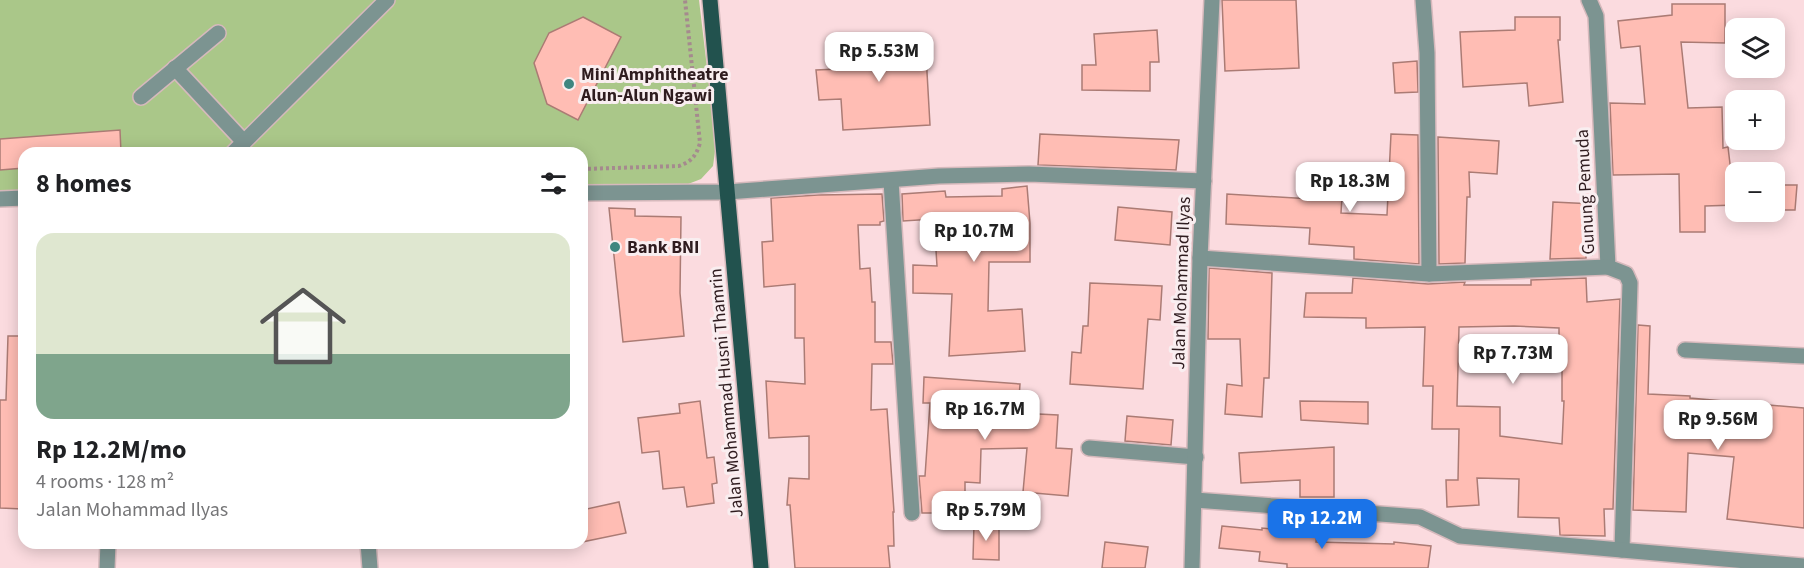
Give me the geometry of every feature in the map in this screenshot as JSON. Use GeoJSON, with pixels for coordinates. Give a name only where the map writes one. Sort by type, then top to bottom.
{"type":"FeatureCollection","features":[{"type":"Feature","properties":{"kind":"main road","name":"Jalan Mohammad Husni Thamrin"},"geometry":{"type":"LineString","coordinates":[[710,0],[761,568]]}},
{"type":"Feature","properties":{"kind":"street"},"geometry":{"type":"LineString","coordinates":[[244,147],[387,0]]}},
{"type":"Feature","properties":{"kind":"street"},"geometry":{"type":"LineString","coordinates":[[244,147],[401,0]]}},
{"type":"Feature","properties":{"kind":"street","name":"Jalan Mohammad Ilyas"},"geometry":{"type":"LineString","coordinates":[[1192,568],[1200,258],[1212,0]]}},
{"type":"Feature","properties":{"kind":"street"},"geometry":{"type":"LineString","coordinates":[[1423,0],[1427,53],[1429,274]]}},
{"type":"Feature","properties":{"kind":"street","name":"Gunung Pemuda"},"geometry":{"type":"LineString","coordinates":[[1589,0],[1596,16],[1608,267],[1626,274],[1630,283],[1622,550]]}},
{"type":"Feature","properties":{"kind":"street"},"geometry":{"type":"LineString","coordinates":[[141,97],[218,33]]}},
{"type":"Feature","properties":{"kind":"street"},"geometry":{"type":"LineString","coordinates":[[175,68],[239,147]]}},
{"type":"Feature","properties":{"kind":"street"},"geometry":{"type":"LineString","coordinates":[[588,193],[727,192],[939,176],[1029,174],[1204,181]]}},
{"type":"Feature","properties":{"kind":"street"},"geometry":{"type":"LineString","coordinates":[[891,181],[912,513]]}},
{"type":"Feature","properties":{"kind":"street"},"geometry":{"type":"LineString","coordinates":[[0,199],[18,198]]}},
{"type":"Feature","properties":{"kind":"street"},"geometry":{"type":"LineString","coordinates":[[1200,258],[1429,274],[1608,267]]}},
{"type":"Feature","properties":{"kind":"street"},"geometry":{"type":"LineString","coordinates":[[1685,350],[1804,356]]}},
{"type":"Feature","properties":{"kind":"street"},"geometry":{"type":"LineString","coordinates":[[1089,448],[1196,457]]}},
{"type":"Feature","properties":{"kind":"street"},"geometry":{"type":"LineString","coordinates":[[1195,500],[1419,517],[1460,536],[1804,566]]}},
{"type":"Feature","properties":{"kind":"street"},"geometry":{"type":"LineString","coordinates":[[107,568],[108,549]]}},
{"type":"Feature","properties":{"kind":"street"},"geometry":{"type":"LineString","coordinates":[[368,549],[370,568]]}},
{"type":"Feature","properties":{"kind":"path"},"geometry":{"type":"LineString","coordinates":[[588,169],[679,166],[696,156],[700,143],[685,0]]}},
{"type":"Feature","properties":{"kind":"green space"},"geometry":{"type":"Polygon","coordinates":[[[0,0],[699,0],[716,144],[713,166],[701,179],[683,186],[588,187],[588,147],[18,147],[18,193],[0,193],[0,0]]]}},
{"type":"Feature","properties":{"kind":"building"},"geometry":{"type":"Polygon","coordinates":[[[1222,0],[1296,0],[1299,68],[1225,71],[1222,0]]]}},
{"type":"Feature","properties":{"kind":"building"},"geometry":{"type":"Polygon","coordinates":[[[1672,4],[1725,4],[1725,43],[1681,42],[1688,108],[1722,107],[1723,148],[1728,150],[1730,162],[1725,162],[1725,205],[1705,206],[1705,232],[1680,232],[1679,174],[1613,175],[1610,103],[1645,104],[1640,46],[1621,48],[1618,21],[1672,15],[1672,4]]]}},
{"type":"Feature","properties":{"kind":"building","name":"Mini Amphitheatre Alun-Alun Ngawi"},"geometry":{"type":"Polygon","coordinates":[[[583,17],[621,37],[578,120],[547,104],[534,63],[549,33],[583,17]]]}},
{"type":"Feature","properties":{"kind":"building"},"geometry":{"type":"Polygon","coordinates":[[[1515,17],[1560,17],[1560,40],[1558,40],[1563,102],[1529,106],[1527,83],[1463,87],[1460,32],[1515,30],[1515,17]]]}},
{"type":"Feature","properties":{"kind":"building"},"geometry":{"type":"Polygon","coordinates":[[[1157,30],[1159,62],[1150,62],[1150,91],[1082,90],[1082,65],[1096,65],[1094,34],[1157,30]]]}},
{"type":"Feature","properties":{"kind":"building"},"geometry":{"type":"Polygon","coordinates":[[[925,37],[930,125],[843,130],[841,99],[819,100],[816,70],[838,69],[836,42],[925,37]]]}},
{"type":"Feature","properties":{"kind":"building"},"geometry":{"type":"Polygon","coordinates":[[[1417,61],[1418,92],[1395,93],[1393,63],[1417,61]]]}},
{"type":"Feature","properties":{"kind":"building"},"geometry":{"type":"Polygon","coordinates":[[[120,130],[121,147],[18,147],[18,168],[0,170],[0,139],[120,130]]]}},
{"type":"Feature","properties":{"kind":"building"},"geometry":{"type":"Polygon","coordinates":[[[1040,134],[1179,140],[1176,170],[1038,165],[1040,134]]]}},
{"type":"Feature","properties":{"kind":"building"},"geometry":{"type":"Polygon","coordinates":[[[1391,134],[1418,135],[1419,264],[1354,259],[1354,247],[1309,244],[1310,228],[1226,224],[1227,194],[1312,199],[1312,195],[1342,197],[1341,213],[1387,215],[1391,134]]]}},
{"type":"Feature","properties":{"kind":"building"},"geometry":{"type":"Polygon","coordinates":[[[1438,137],[1499,141],[1497,174],[1469,172],[1470,197],[1467,197],[1465,263],[1439,264],[1438,137]]]}},
{"type":"Feature","properties":{"kind":"building"},"geometry":{"type":"Polygon","coordinates":[[[1785,185],[1797,185],[1795,210],[1785,210],[1785,185]]]}},
{"type":"Feature","properties":{"kind":"building"},"geometry":{"type":"Polygon","coordinates":[[[1027,186],[1030,262],[989,262],[988,311],[1022,309],[1025,351],[949,356],[952,294],[913,293],[913,265],[937,266],[934,219],[903,221],[902,194],[945,191],[946,197],[1002,196],[1002,189],[1027,186]]]}},
{"type":"Feature","properties":{"kind":"building"},"geometry":{"type":"Polygon","coordinates":[[[882,194],[884,221],[880,222],[880,225],[858,225],[860,269],[870,268],[872,302],[875,302],[875,342],[891,342],[893,364],[872,364],[871,410],[887,409],[894,512],[894,546],[888,546],[890,568],[795,568],[790,505],[787,505],[789,478],[809,479],[809,436],[769,438],[766,381],[805,384],[804,338],[795,338],[795,284],[764,287],[762,242],[773,241],[771,198],[882,194]]]}},
{"type":"Feature","properties":{"kind":"building"},"geometry":{"type":"Polygon","coordinates":[[[1553,202],[1594,204],[1592,255],[1586,255],[1586,258],[1550,259],[1553,202]]]}},
{"type":"Feature","properties":{"kind":"building"},"geometry":{"type":"Polygon","coordinates":[[[1118,207],[1172,212],[1170,245],[1115,240],[1118,207]]]}},
{"type":"Feature","properties":{"kind":"building"},"geometry":{"type":"Polygon","coordinates":[[[609,208],[635,209],[635,216],[681,217],[680,293],[684,336],[623,342],[609,208]]]}},
{"type":"Feature","properties":{"kind":"building"},"geometry":{"type":"Polygon","coordinates":[[[1209,268],[1272,273],[1269,378],[1264,378],[1262,417],[1225,414],[1227,384],[1242,386],[1240,339],[1208,339],[1209,268]]]}},
{"type":"Feature","properties":{"kind":"building"},"geometry":{"type":"Polygon","coordinates":[[[1353,278],[1428,284],[1465,282],[1464,285],[1531,285],[1531,280],[1586,278],[1587,302],[1620,299],[1613,509],[1604,509],[1605,536],[1560,535],[1559,518],[1518,517],[1519,479],[1477,478],[1479,505],[1447,507],[1446,480],[1458,480],[1459,429],[1432,429],[1433,386],[1423,386],[1425,327],[1366,328],[1366,318],[1304,317],[1306,293],[1352,293],[1353,278]],[[1459,327],[1457,406],[1500,407],[1500,436],[1562,444],[1564,401],[1562,401],[1562,361],[1559,361],[1559,328],[1459,327]]]}},
{"type":"Feature","properties":{"kind":"building"},"geometry":{"type":"Polygon","coordinates":[[[1090,283],[1162,286],[1160,320],[1148,319],[1143,389],[1070,384],[1072,352],[1081,353],[1083,326],[1088,326],[1090,283]]]}},
{"type":"Feature","properties":{"kind":"building"},"geometry":{"type":"Polygon","coordinates":[[[1638,325],[1650,326],[1648,394],[1804,408],[1804,528],[1727,519],[1734,457],[1688,453],[1686,512],[1633,510],[1638,325]]]}},
{"type":"Feature","properties":{"kind":"building"},"geometry":{"type":"Polygon","coordinates":[[[8,336],[18,336],[18,509],[0,508],[0,400],[6,400],[8,336]]]}},
{"type":"Feature","properties":{"kind":"building"},"geometry":{"type":"Polygon","coordinates":[[[924,377],[1020,384],[1018,413],[1058,415],[1056,448],[1072,449],[1068,496],[1023,492],[1027,448],[981,449],[980,483],[965,482],[965,513],[922,513],[919,476],[925,476],[930,403],[923,403],[924,377]]]}},
{"type":"Feature","properties":{"kind":"building"},"geometry":{"type":"Polygon","coordinates":[[[700,401],[707,458],[714,457],[717,483],[712,484],[714,503],[687,507],[684,487],[663,489],[659,451],[642,453],[638,418],[680,413],[679,404],[700,401]]]}},
{"type":"Feature","properties":{"kind":"building"},"geometry":{"type":"Polygon","coordinates":[[[1300,401],[1368,402],[1368,424],[1301,420],[1300,401]]]}},
{"type":"Feature","properties":{"kind":"building"},"geometry":{"type":"Polygon","coordinates":[[[1127,416],[1173,420],[1171,445],[1125,441],[1127,416]]]}},
{"type":"Feature","properties":{"kind":"building"},"geometry":{"type":"Polygon","coordinates":[[[1334,447],[1334,497],[1300,497],[1300,480],[1241,483],[1239,453],[1334,447]]]}},
{"type":"Feature","properties":{"kind":"building"},"geometry":{"type":"Polygon","coordinates":[[[619,502],[626,533],[588,541],[588,509],[619,502]]]}},
{"type":"Feature","properties":{"kind":"building"},"geometry":{"type":"Polygon","coordinates":[[[974,524],[999,524],[999,560],[973,559],[974,524]]]}},
{"type":"Feature","properties":{"kind":"building"},"geometry":{"type":"Polygon","coordinates":[[[1222,526],[1317,533],[1316,542],[1394,544],[1394,542],[1431,546],[1428,568],[1287,568],[1287,564],[1259,561],[1260,552],[1219,548],[1222,526]]]}},
{"type":"Feature","properties":{"kind":"building"},"geometry":{"type":"Polygon","coordinates":[[[1105,542],[1148,547],[1145,568],[1102,568],[1105,542]]]}},
{"type":"Feature","properties":{"kind":"place","name":"Mini Amphitheatre Alun-Alun Ngawi"},"geometry":{"type":"Point","coordinates":[569,84]}},
{"type":"Feature","properties":{"kind":"place","name":"Bank BNI"},"geometry":{"type":"Point","coordinates":[615,247]}}]}
